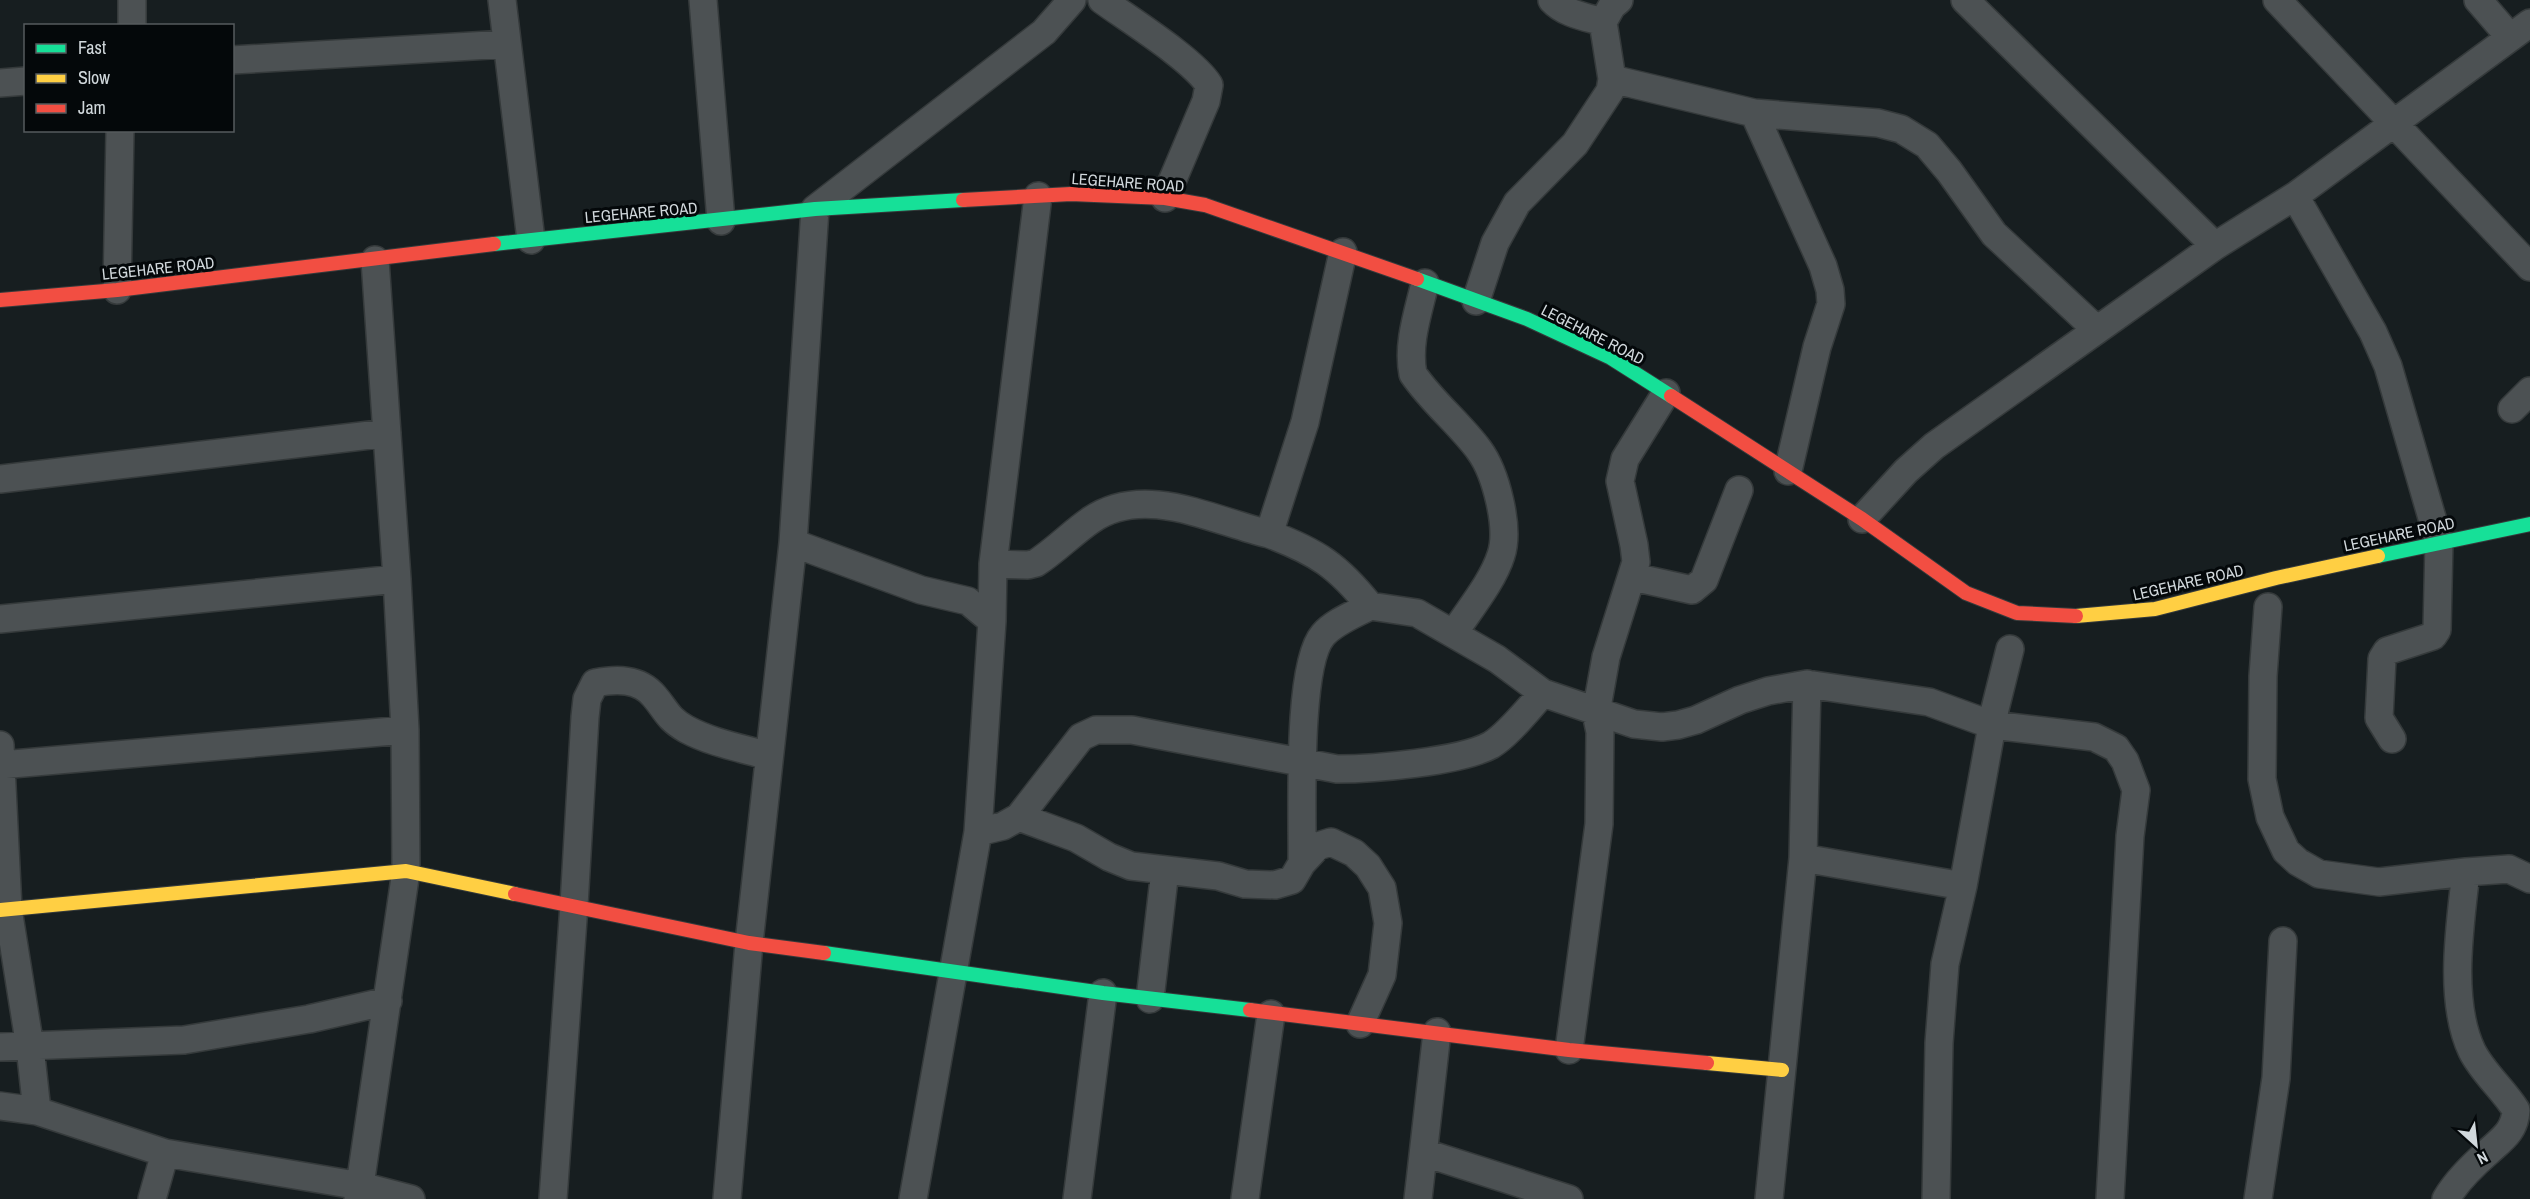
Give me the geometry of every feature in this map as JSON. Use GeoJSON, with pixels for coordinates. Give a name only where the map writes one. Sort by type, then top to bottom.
{"type":"FeatureCollection","features":[{"type":"Feature","properties":{"kind":"main road","name":"LEGEHARE ROAD"},"geometry":{"type":"LineString","coordinates":[[0,300],[117,290],[531,240],[815,209],[1071,194],[1165,198],[1205,205],[1343,252],[1527,319],[1611,358],[1862,519],[1966,593],[2017,613],[2087,616],[2264,594],[2276,578],[2530,524]]}},
{"type":"Feature","properties":{"kind":"main road"},"geometry":{"type":"LineString","coordinates":[[4,909],[406,871],[749,943],[953,969],[1103,993],[1271,1014],[1437,1032],[1569,1050],[1782,1070]]}},
{"type":"Feature","properties":{"kind":"street"},"geometry":{"type":"LineString","coordinates":[[132,0],[132,24]]}},
{"type":"Feature","properties":{"kind":"street"},"geometry":{"type":"LineString","coordinates":[[502,0],[531,240]]}},
{"type":"Feature","properties":{"kind":"street"},"geometry":{"type":"LineString","coordinates":[[703,0],[721,221]]}},
{"type":"Feature","properties":{"kind":"street"},"geometry":{"type":"LineString","coordinates":[[727,1199],[749,943],[792,543],[815,209],[1044,32],[1072,0]]}},
{"type":"Feature","properties":{"kind":"street"},"geometry":{"type":"LineString","coordinates":[[1102,0],[1187,62],[1204,76],[1209,85],[1206,102],[1165,198]]}},
{"type":"Feature","properties":{"kind":"street"},"geometry":{"type":"LineString","coordinates":[[1552,0],[1558,6],[1574,14],[1603,22]]}},
{"type":"Feature","properties":{"kind":"street"},"geometry":{"type":"LineString","coordinates":[[1476,301],[1495,243],[1517,203],[1575,144],[1610,92],[1612,79],[1603,22],[1612,6],[1619,0]]}},
{"type":"Feature","properties":{"kind":"street"},"geometry":{"type":"LineString","coordinates":[[1965,0],[2215,246]]}},
{"type":"Feature","properties":{"kind":"street"},"geometry":{"type":"LineString","coordinates":[[2277,0],[2530,267]]}},
{"type":"Feature","properties":{"kind":"street"},"geometry":{"type":"LineString","coordinates":[[1862,519],[1906,471],[1934,446],[2215,246],[2295,196],[2519,30],[2478,0]]}},
{"type":"Feature","properties":{"kind":"street"},"geometry":{"type":"LineString","coordinates":[[234,60],[507,44]]}},
{"type":"Feature","properties":{"kind":"street"},"geometry":{"type":"LineString","coordinates":[[1612,79],[1754,113],[1878,123],[1901,129],[1927,145],[1949,171],[1994,234],[2097,330]]}},
{"type":"Feature","properties":{"kind":"street"},"geometry":{"type":"LineString","coordinates":[[0,83],[24,81]]}},
{"type":"Feature","properties":{"kind":"street"},"geometry":{"type":"LineString","coordinates":[[1754,113],[1823,266],[1830,290],[1827,319],[1817,346],[1788,471]]}},
{"type":"Feature","properties":{"kind":"street"},"geometry":{"type":"LineString","coordinates":[[117,290],[120,132]]}},
{"type":"Feature","properties":{"kind":"street"},"geometry":{"type":"LineString","coordinates":[[913,1199],[978,832],[992,621],[993,564],[1038,196]]}},
{"type":"Feature","properties":{"kind":"street"},"geometry":{"type":"LineString","coordinates":[[2295,196],[2373,332],[2388,366],[2439,542],[2437,630],[2433,636],[2387,651],[2382,659],[2379,718],[2392,739]]}},
{"type":"Feature","properties":{"kind":"street"},"geometry":{"type":"LineString","coordinates":[[1269,534],[1305,422],[1343,252]]}},
{"type":"Feature","properties":{"kind":"street"},"geometry":{"type":"LineString","coordinates":[[359,1192],[406,871],[405,730],[375,260]]}},
{"type":"Feature","properties":{"kind":"street"},"geometry":{"type":"LineString","coordinates":[[1425,283],[1412,342],[1413,374],[1480,452],[1489,468],[1501,504],[1503,532],[1501,556],[1492,575],[1454,633]]}},
{"type":"Feature","properties":{"kind":"street"},"geometry":{"type":"LineString","coordinates":[[1569,1050],[1599,824],[1600,732],[1596,713],[1606,657],[1636,562],[1635,545],[1620,481],[1625,459],[1666,393]]}},
{"type":"Feature","properties":{"kind":"street"},"geometry":{"type":"LineString","coordinates":[[0,479],[387,433]]}},
{"type":"Feature","properties":{"kind":"street"},"geometry":{"type":"LineString","coordinates":[[1633,577],[1692,590],[1697,588],[1704,580],[1738,490]]}},
{"type":"Feature","properties":{"kind":"street"},"geometry":{"type":"LineString","coordinates":[[993,564],[1028,565],[1036,563],[1092,519],[1132,503],[1153,504],[1269,534],[1298,545],[1320,557],[1348,579],[1370,606]]}},
{"type":"Feature","properties":{"kind":"street"},"geometry":{"type":"LineString","coordinates":[[792,543],[921,590],[968,601],[992,621]]}},
{"type":"Feature","properties":{"kind":"street"},"geometry":{"type":"LineString","coordinates":[[0,620],[397,579]]}},
{"type":"Feature","properties":{"kind":"street"},"geometry":{"type":"LineString","coordinates":[[2264,594],[2262,779],[2270,817],[2286,851],[2298,862],[2319,874],[2379,882],[2466,872],[2509,870],[2530,879]]}},
{"type":"Feature","properties":{"kind":"street"},"geometry":{"type":"LineString","coordinates":[[1302,863],[1303,762],[1308,672],[1313,652],[1328,630],[1370,606],[1417,613],[1497,659],[1543,693],[1596,713],[1634,724],[1662,728],[1696,720],[1740,700],[1768,691],[1807,684],[1929,702],[2094,737],[2116,747],[2121,752],[2136,790],[2130,847],[2110,1199]]}},
{"type":"Feature","properties":{"kind":"street"},"geometry":{"type":"LineString","coordinates":[[1936,1199],[1939,1043],[1945,964],[1963,886],[1994,717],[2010,649]]}},
{"type":"Feature","properties":{"kind":"street"},"geometry":{"type":"LineString","coordinates":[[553,1199],[587,699],[595,683],[612,680],[634,682],[654,695],[666,715],[683,727],[705,738],[769,756]]}},
{"type":"Feature","properties":{"kind":"street"},"geometry":{"type":"LineString","coordinates":[[1769,1199],[1803,858],[1807,684]]}},
{"type":"Feature","properties":{"kind":"street"},"geometry":{"type":"LineString","coordinates":[[978,832],[1003,825],[1019,817],[1082,737],[1096,729],[1132,730],[1337,769],[1368,769],[1465,754],[1491,745],[1543,693]]}},
{"type":"Feature","properties":{"kind":"street"},"geometry":{"type":"LineString","coordinates":[[37,1111],[30,1047],[4,909],[1,758],[405,730]]}},
{"type":"Feature","properties":{"kind":"street"},"geometry":{"type":"LineString","coordinates":[[1019,817],[1076,838],[1109,857],[1131,866],[1218,876],[1245,884],[1275,885],[1292,880],[1302,863],[1318,846],[1331,842],[1354,853],[1368,866],[1382,888],[1388,923],[1382,975],[1360,1024]]}},
{"type":"Feature","properties":{"kind":"street"},"geometry":{"type":"LineString","coordinates":[[1803,858],[1963,886]]}},
{"type":"Feature","properties":{"kind":"street"},"geometry":{"type":"LineString","coordinates":[[1150,999],[1165,870]]}},
{"type":"Feature","properties":{"kind":"street"},"geometry":{"type":"LineString","coordinates":[[2446,1199],[2488,1151],[2507,1136],[2516,1121],[2516,1110],[2472,1050],[2459,1005],[2458,953],[2466,872]]}},
{"type":"Feature","properties":{"kind":"street"},"geometry":{"type":"LineString","coordinates":[[2258,1199],[2276,1078],[2283,940]]}},
{"type":"Feature","properties":{"kind":"street"},"geometry":{"type":"LineString","coordinates":[[1077,1199],[1103,993]]}},
{"type":"Feature","properties":{"kind":"street"},"geometry":{"type":"LineString","coordinates":[[0,1047],[184,1040],[309,1019],[388,1001]]}},
{"type":"Feature","properties":{"kind":"street"},"geometry":{"type":"LineString","coordinates":[[1245,1199],[1271,1014]]}},
{"type":"Feature","properties":{"kind":"street"},"geometry":{"type":"LineString","coordinates":[[1418,1199],[1437,1032]]}},
{"type":"Feature","properties":{"kind":"street"},"geometry":{"type":"LineString","coordinates":[[0,1106],[37,1111],[165,1153],[359,1192],[411,1199]]}},
{"type":"Feature","properties":{"kind":"street"},"geometry":{"type":"LineString","coordinates":[[152,1199],[165,1153]]}},
{"type":"Feature","properties":{"kind":"street"},"geometry":{"type":"LineString","coordinates":[[1425,1153],[1569,1199]]}},
{"type":"Feature","properties":{"kind":"traffic: fast"},"geometry":{"type":"LineString","coordinates":[[494,244],[815,209],[963,200]]}},
{"type":"Feature","properties":{"kind":"traffic: fast"},"geometry":{"type":"LineString","coordinates":[[1417,279],[1527,319],[1611,358],[1671,396]]}},
{"type":"Feature","properties":{"kind":"traffic: fast"},"geometry":{"type":"LineString","coordinates":[[2378,556],[2530,524]]}},
{"type":"Feature","properties":{"kind":"traffic: fast"},"geometry":{"type":"LineString","coordinates":[[824,953],[1103,993],[1250,1010]]}},
{"type":"Feature","properties":{"kind":"traffic: slow"},"geometry":{"type":"LineString","coordinates":[[2076,616],[2155,609],[2276,578],[2378,556]]}},
{"type":"Feature","properties":{"kind":"traffic: slow"},"geometry":{"type":"LineString","coordinates":[[0,910],[406,871],[515,894]]}},
{"type":"Feature","properties":{"kind":"traffic: slow"},"geometry":{"type":"LineString","coordinates":[[1707,1063],[1782,1070]]}},
{"type":"Feature","properties":{"kind":"traffic: jam"},"geometry":{"type":"LineString","coordinates":[[963,200],[1071,194],[1165,198],[1205,205],[1417,279]]}},
{"type":"Feature","properties":{"kind":"traffic: jam"},"geometry":{"type":"LineString","coordinates":[[0,300],[117,290],[494,244]]}},
{"type":"Feature","properties":{"kind":"traffic: jam"},"geometry":{"type":"LineString","coordinates":[[1671,396],[1862,519],[1966,593],[2017,613],[2076,616]]}},
{"type":"Feature","properties":{"kind":"traffic: jam"},"geometry":{"type":"LineString","coordinates":[[515,894],[749,943],[824,953]]}},
{"type":"Feature","properties":{"kind":"traffic: jam"},"geometry":{"type":"LineString","coordinates":[[1250,1010],[1569,1050],[1707,1063]]}}]}
